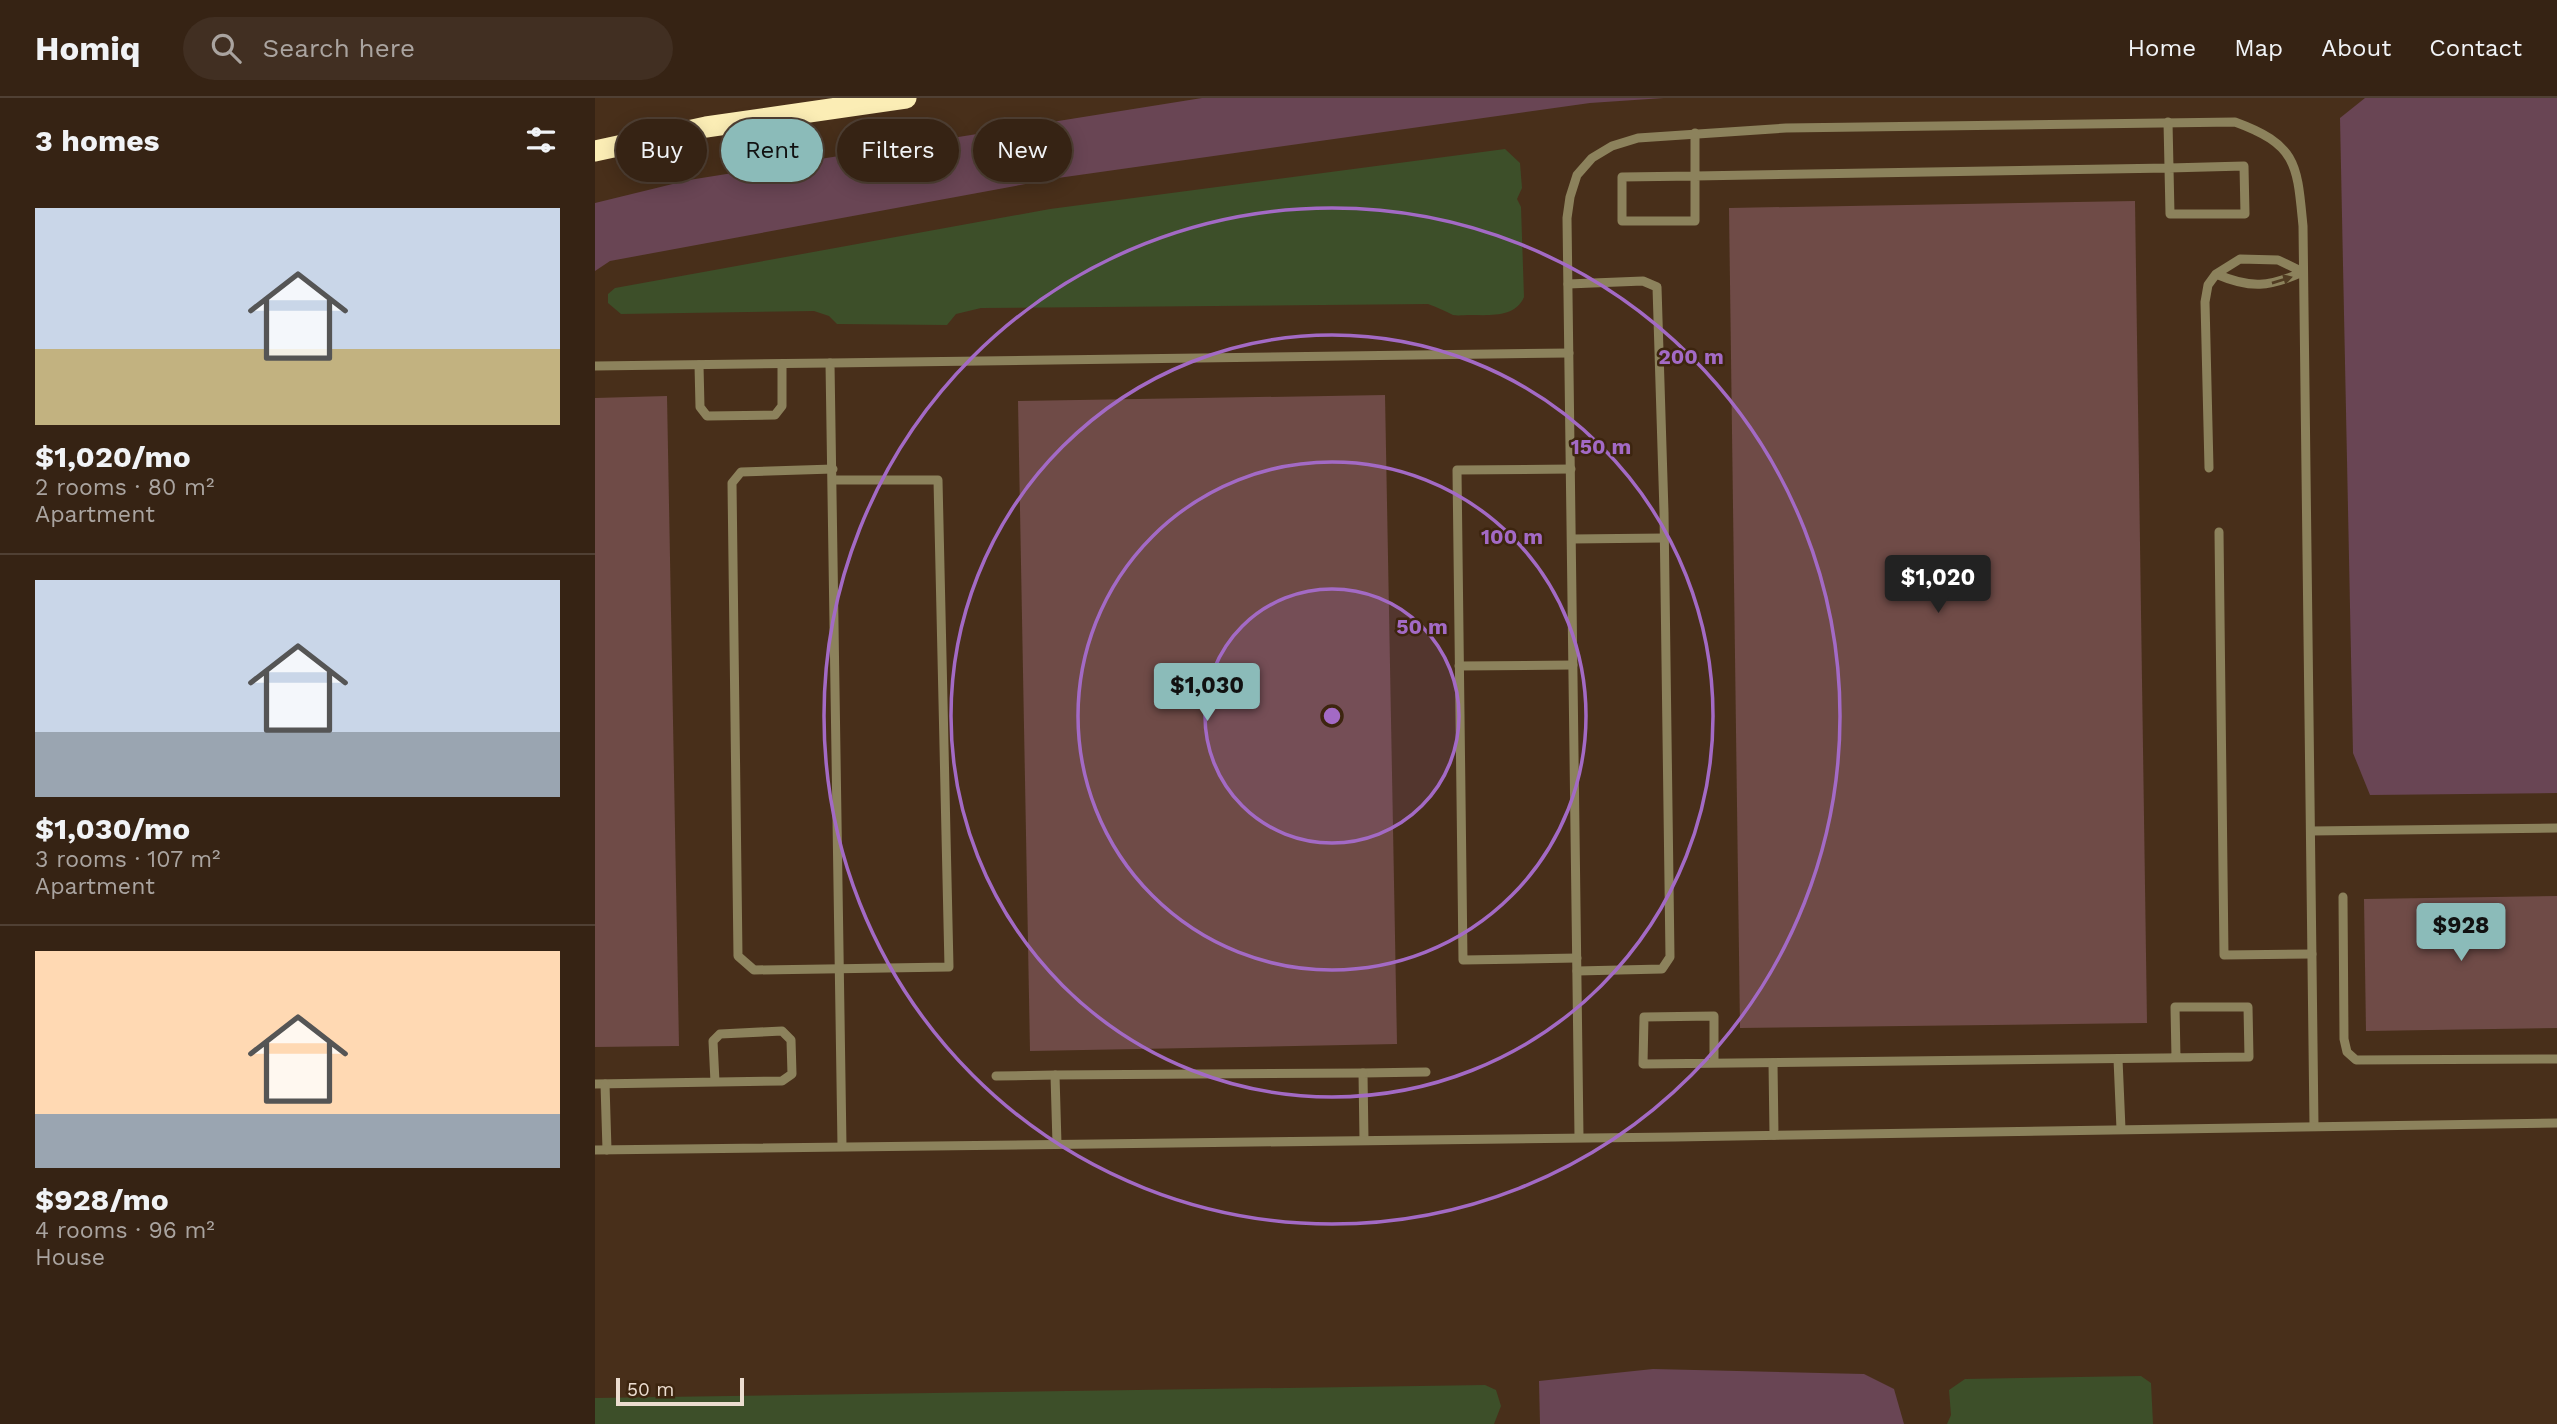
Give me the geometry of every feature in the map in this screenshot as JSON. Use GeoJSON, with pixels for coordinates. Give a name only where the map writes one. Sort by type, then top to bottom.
{"type":"FeatureCollection","features":[{"type":"Feature","properties":{"kind":"highway"},"geometry":{"type":"LineString","coordinates":[[595,151],[706,127],[906,98]]}},
{"type":"Feature","properties":{"kind":"lane"},"geometry":{"type":"LineString","coordinates":[[1695,133],[1695,176],[1695,221],[1622,221],[1622,177],[1695,176],[2169,168],[2244,166],[2245,214],[2170,214],[2169,168],[2168,122]]}},
{"type":"Feature","properties":{"kind":"lane"},"geometry":{"type":"LineString","coordinates":[[1579,1138],[1567,218],[1570,197],[1577,175],[1592,158],[1612,146],[1638,138],[1786,128],[2235,122],[2258,130],[2289,154],[2298,174],[2303,272],[2314,1126]]}},
{"type":"Feature","properties":{"kind":"lane"},"geometry":{"type":"LineString","coordinates":[[2209,468],[2205,302],[2208,285],[2216,274],[2240,259],[2278,260],[2303,272]]}},
{"type":"Feature","properties":{"kind":"lane"},"geometry":{"type":"LineString","coordinates":[[2216,274],[2239,284],[2259,284],[2277,283],[2303,272]]}},
{"type":"Feature","properties":{"kind":"lane"},"geometry":{"type":"LineString","coordinates":[[1568,284],[1643,281],[1657,287],[1664,538],[1670,957],[1662,969],[1577,971]]}},
{"type":"Feature","properties":{"kind":"lane"},"geometry":{"type":"LineString","coordinates":[[595,366],[1569,353]]}},
{"type":"Feature","properties":{"kind":"lane"},"geometry":{"type":"LineString","coordinates":[[831,363],[842,1146]]}},
{"type":"Feature","properties":{"kind":"lane"},"geometry":{"type":"LineString","coordinates":[[699,365],[700,407],[707,416],[775,415],[782,406],[782,364]]}},
{"type":"Feature","properties":{"kind":"lane"},"geometry":{"type":"LineString","coordinates":[[833,469],[741,472],[732,483],[738,956],[754,970],[949,967],[938,480],[833,480]]}},
{"type":"Feature","properties":{"kind":"lane"},"geometry":{"type":"LineString","coordinates":[[1571,470],[1457,470],[1459,666],[1463,960],[1577,958]]}},
{"type":"Feature","properties":{"kind":"lane"},"geometry":{"type":"LineString","coordinates":[[2219,532],[2224,955],[2312,954]]}},
{"type":"Feature","properties":{"kind":"lane"},"geometry":{"type":"LineString","coordinates":[[1571,539],[1664,538]]}},
{"type":"Feature","properties":{"kind":"lane"},"geometry":{"type":"LineString","coordinates":[[1459,666],[1573,664]]}},
{"type":"Feature","properties":{"kind":"lane"},"geometry":{"type":"LineString","coordinates":[[2311,831],[2557,828]]}},
{"type":"Feature","properties":{"kind":"lane"},"geometry":{"type":"LineString","coordinates":[[2343,897],[2344,1039],[2347,1052],[2356,1060],[2557,1059]]}},
{"type":"Feature","properties":{"kind":"lane"},"geometry":{"type":"LineString","coordinates":[[1714,1063],[1714,1016],[1644,1017],[1643,1064],[1773,1063],[2118,1059],[2249,1057],[2248,1007],[2175,1007],[2176,1058]]}},
{"type":"Feature","properties":{"kind":"lane"},"geometry":{"type":"LineString","coordinates":[[607,1150],[600,1084],[782,1081],[792,1074],[791,1040],[782,1031],[720,1034],[713,1041],[715,1082]]}},
{"type":"Feature","properties":{"kind":"lane"},"geometry":{"type":"LineString","coordinates":[[2118,1059],[2120,1129]]}},
{"type":"Feature","properties":{"kind":"lane"},"geometry":{"type":"LineString","coordinates":[[1773,1063],[1774,1135]]}},
{"type":"Feature","properties":{"kind":"lane"},"geometry":{"type":"LineString","coordinates":[[996,1076],[1426,1072]]}},
{"type":"Feature","properties":{"kind":"lane"},"geometry":{"type":"LineString","coordinates":[[1363,1073],[1364,1140]]}},
{"type":"Feature","properties":{"kind":"lane"},"geometry":{"type":"LineString","coordinates":[[1055,1075],[1057,1144]]}},
{"type":"Feature","properties":{"kind":"lane"},"geometry":{"type":"LineString","coordinates":[[595,1150],[2557,1123]]}},
{"type":"Feature","properties":{"kind":"shaded area"},"geometry":{"type":"Polygon","coordinates":[[[1202,98],[1664,98],[1590,103],[1072,176],[1071,119],[1202,98]]]}},
{"type":"Feature","properties":{"kind":"shaded area"},"geometry":{"type":"Polygon","coordinates":[[[2365,98],[2557,98],[2557,793],[2370,795],[2353,753],[2340,118],[2365,98]]]}},
{"type":"Feature","properties":{"kind":"shaded area"},"geometry":{"type":"Polygon","coordinates":[[[973,135],[973,182],[1036,182],[610,261],[595,271],[595,203],[681,182],[707,182],[707,177],[721,175],[721,182],[823,182],[823,159],[837,156],[837,182],[959,182],[959,137],[973,135]]]}},
{"type":"Feature","properties":{"kind":"shaded area"},"geometry":{"type":"Polygon","coordinates":[[[1505,149],[1520,163],[1522,188],[1517,199],[1521,207],[1524,297],[1514,309],[1501,314],[1455,315],[1428,304],[981,308],[956,314],[947,325],[837,324],[829,316],[814,311],[621,314],[608,303],[608,294],[615,288],[1050,209],[1505,149]]]}},
{"type":"Feature","properties":{"kind":"shaded area"},"geometry":{"type":"Polygon","coordinates":[[[1653,1369],[1864,1374],[1894,1389],[1904,1424],[1540,1424],[1539,1381],[1653,1369]]]}},
{"type":"Feature","properties":{"kind":"shaded area"},"geometry":{"type":"Polygon","coordinates":[[[2141,1376],[2151,1383],[2153,1424],[1947,1424],[1951,1415],[1949,1390],[1965,1379],[2141,1376]]]}},
{"type":"Feature","properties":{"kind":"shaded area"},"geometry":{"type":"Polygon","coordinates":[[[1485,1385],[1496,1390],[1501,1406],[1494,1424],[595,1424],[595,1398],[1485,1385]]]}},
{"type":"Feature","properties":{"kind":"building"},"geometry":{"type":"Polygon","coordinates":[[[2135,201],[2147,1023],[1740,1028],[1729,208],[2135,201]]]}},
{"type":"Feature","properties":{"kind":"building"},"geometry":{"type":"Polygon","coordinates":[[[1385,395],[1397,1044],[1030,1051],[1018,401],[1385,395]]]}},
{"type":"Feature","properties":{"kind":"building"},"geometry":{"type":"Polygon","coordinates":[[[667,396],[679,1046],[595,1047],[595,398],[667,396]]]}},
{"type":"Feature","properties":{"kind":"building"},"geometry":{"type":"Polygon","coordinates":[[[2557,896],[2557,1028],[2366,1031],[2364,899],[2557,896]]]}}]}
